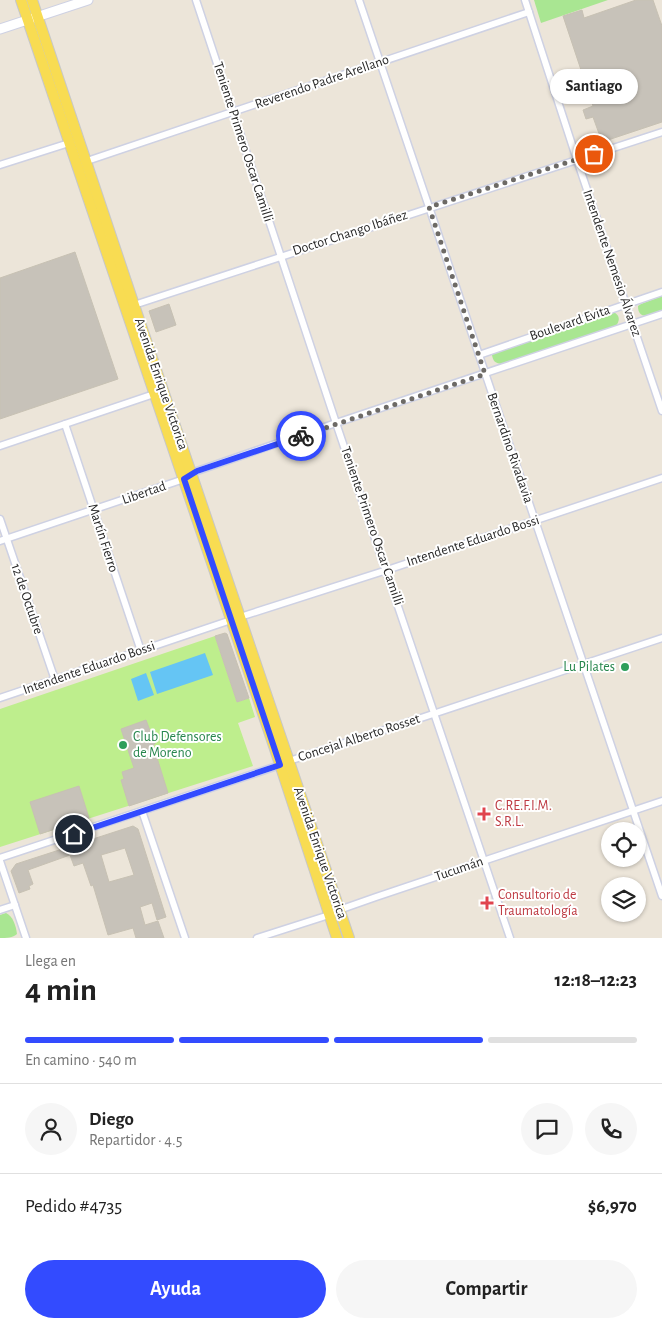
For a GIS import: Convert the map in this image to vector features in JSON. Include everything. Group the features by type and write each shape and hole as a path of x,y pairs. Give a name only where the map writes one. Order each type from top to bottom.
{"main road":[{"name":"Avenida Enrique Victorica","path":"21,0 69,143 188,477 285,763 334,912 337,938"},
{"name":"Avenida Enrique Victorica","path":"32,0 87,162 154,394 188,477"},
{"name":"Avenida Enrique Victorica","path":"334,912 349,938"}],"street":[{"path":"0,29 88,0"},
{"name":"Teniente Primero Oscar Camilli","path":"196,0 336,423 510,938"},
{"name":"Bernardino Rivadavia","path":"360,0 662,896"},
{"name":"Intendente Nemesio Álvarez","path":"525,0 662,411"},
{"name":"Reverendo Padre Arellano","path":"87,162 529,12"},
{"name":"Doctor Chango Ibáñez","path":"129,307 662,132"},
{"path":"0,165 69,143"},
{"name":"Boulevard Evita","path":"479,355 662,292"},
{"name":"Boulevard Evita","path":"485,374 662,314"},
{"name":"Libertad","path":"3,540 188,477 336,423 485,374"},
{"path":"0,446 154,394"},
{"name":"Martín Fierro","path":"65,424 141,651"},
{"name":"Intendente Eduardo Bossi","path":"0,698 662,478"},
{"name":"12 de Octubre","path":"0,519 3,540 55,680"},
{"name":"Concejal Alberto Rosset","path":"0,859 662,638"},
{"name":"Tucumán","path":"257,938 662,801"},
{"path":"142,811 185,938"},
{"path":"0,859 24,938"},
{"path":"0,910 15,905"}],"green space":[{"path":"534,0 608,0 541,23"},
{"path":"662,296 662,311 647,316 640,314 638,306"},
{"path":"614,312 619,318 616,326 501,364 493,359 492,355 494,353"},
{"name":"Club Defensores de Moreno","path":"215,636 237,702 249,698 255,717 238,723 253,766 0,847 0,709"},
{"path":"6,913 11,916 17,934 7,938 0,938 0,915"}],"water":[{"path":"205,653 213,675 157,694 150,672"},
{"path":"146,673 154,695 138,701 131,679"}],"building":[{"path":"636,0 653,0 662,26 662,122 602,142 593,117 586,119 583,110 593,106 563,16 582,10 584,18"},
{"path":"75,252 118,379 0,419 0,278"},
{"path":"169,304 176,325 156,332 149,311"},
{"path":"227,634 249,698 237,702 215,636"},
{"path":"146,720 155,744 153,745 168,793 129,806 121,780 124,779 122,772 134,768 121,729"},
{"path":"79,786 89,818 40,834 30,802"},
{"path":"133,826 138,829 166,917 157,920 152,903 140,907 145,925 158,921 164,938 136,938 133,928 108,935 93,885 91,886 83,863 74,866 70,855 28,870 33,884 29,886 30,889 19,893 11,871 16,864","holes":["125,848 134,875 109,882 101,855"]}],"way so far":[{"path":"301,436 485,374 429,207 594,154"}],"place":[{"name":"Santiago","path":"594,154"},
{"name":"Lu Pilates","path":"625,667"},
{"name":"Club Defensores de Moreno","path":"123,745"},
{"name":"C.RE.F.I.M. S.R.L.","path":"484,814"},
{"name":"Consultorio de Traumatología","path":"487,903"}],"route":[{"path":"74,834 280,765 184,479 197,471 301,436"}]}
